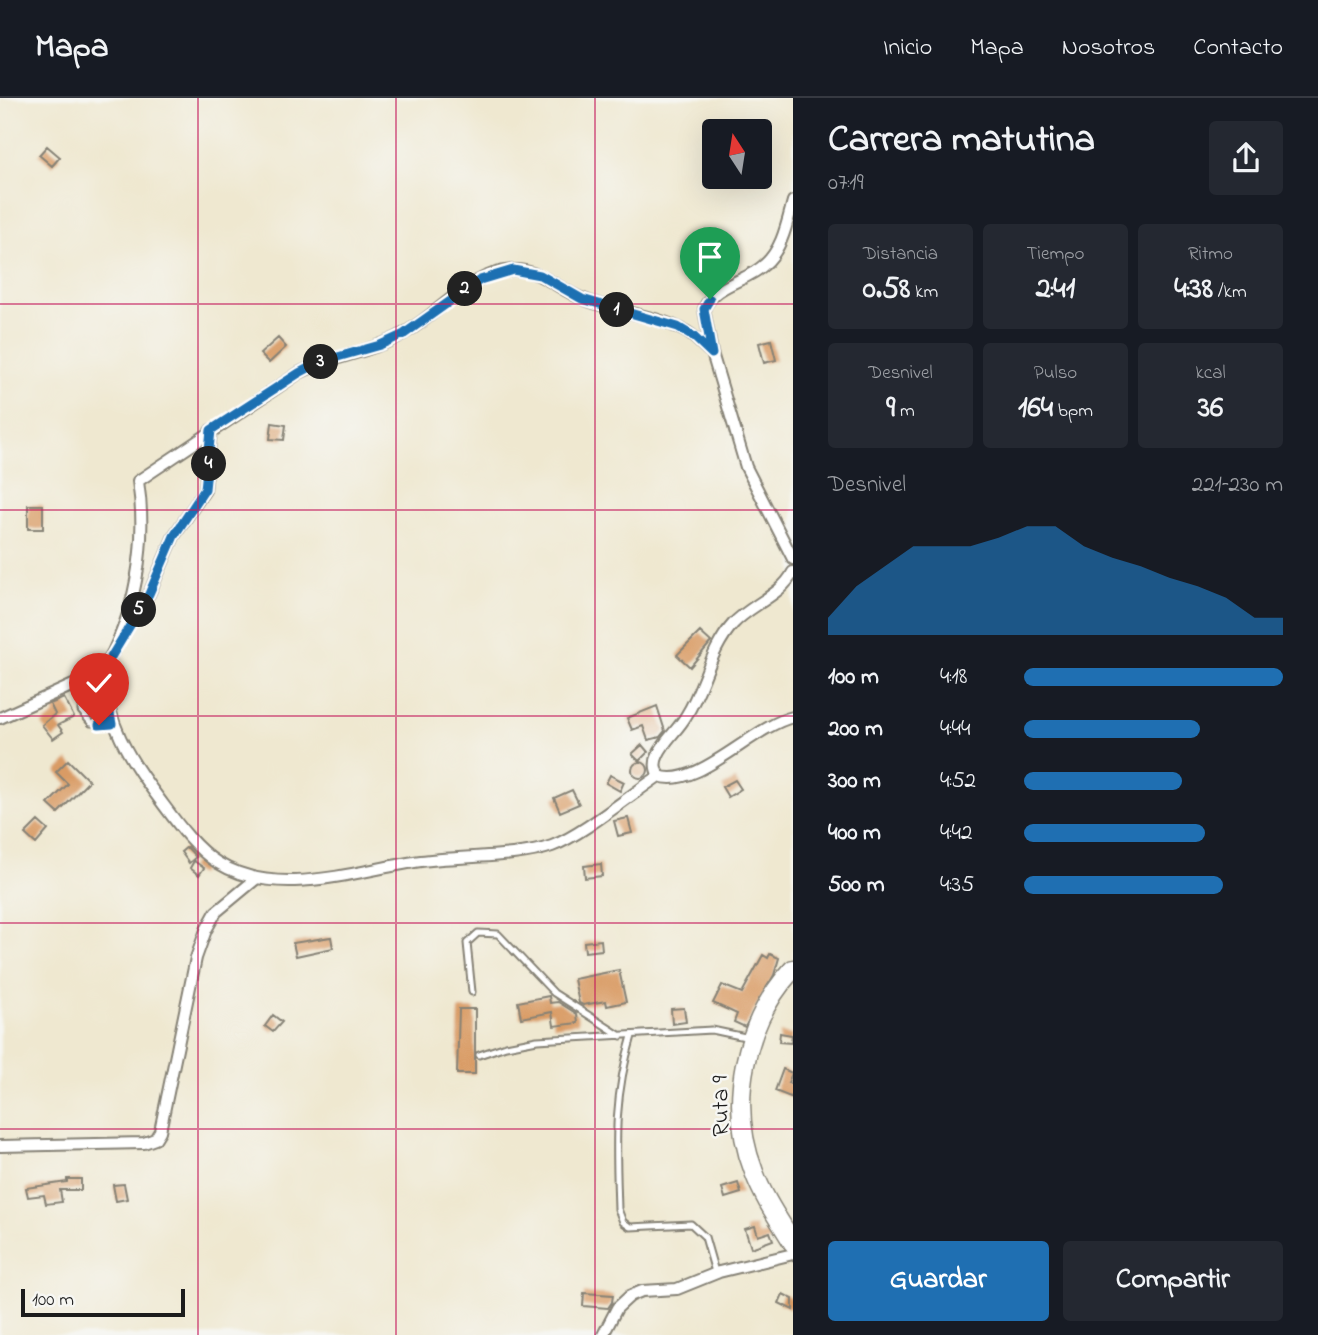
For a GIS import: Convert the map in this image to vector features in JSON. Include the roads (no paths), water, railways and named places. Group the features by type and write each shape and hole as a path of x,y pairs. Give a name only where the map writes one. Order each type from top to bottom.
{"main road":[{"name":"Ruta 9","path":"793,970 777,987 750,1038 743,1073 742,1116 753,1171 793,1244"}],"street":[{"path":"793,201 776,252 764,267 715,293 704,309 712,354 746,467 793,559"},
{"path":"712,354 693,336 678,327 582,299 540,275 513,270 480,280 404,334 380,345 320,362 299,373 138,481 142,513 141,547 135,581 119,640 103,678 112,724 147,782 203,851 240,874 257,878 321,879 419,861 542,849 567,839 659,776 676,779 692,774 769,726 793,717"},
{"path":"119,640 149,594 174,536 205,489 211,430"},
{"path":"659,776 655,762 658,753 687,715 719,643 745,612 788,582 793,572"},
{"path":"0,718 103,678"},
{"path":"0,1146 144,1143 155,1139 160,1130 172,1080 196,958 206,930 216,912 257,878"},
{"path":"603,1335 617,1308 630,1296 677,1289 793,1244"}],"lane":[{"path":"103,678 82,697 80,711 91,723 112,724"},
{"path":"472,992 467,943 478,933 498,934 554,993 621,1036"},
{"path":"479,1055 520,1042 712,1030 750,1038"},
{"path":"632,1035 622,1069 615,1120 618,1209 623,1222 630,1227 691,1224 705,1237 715,1273"}]}
